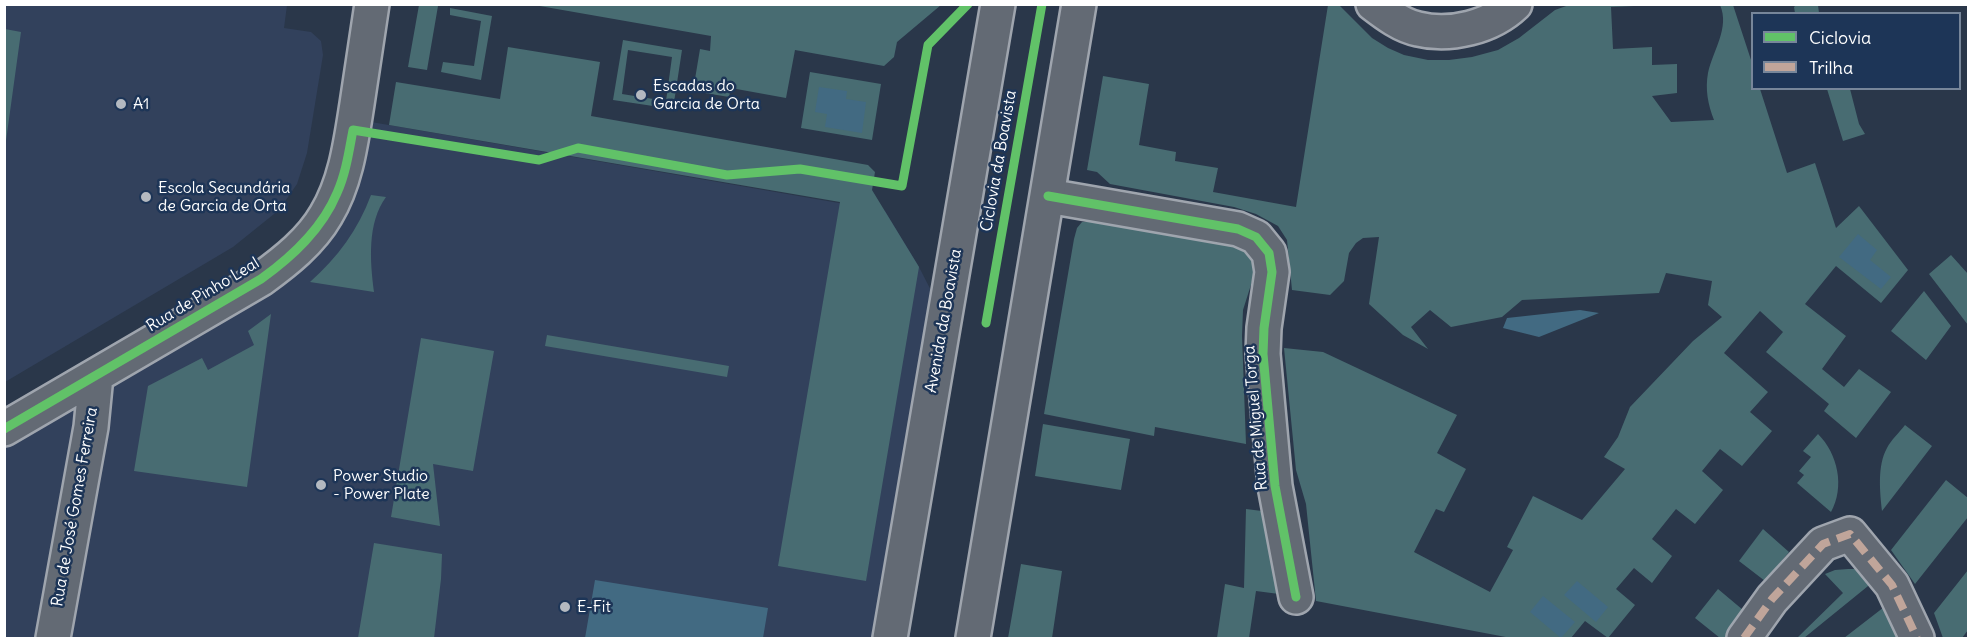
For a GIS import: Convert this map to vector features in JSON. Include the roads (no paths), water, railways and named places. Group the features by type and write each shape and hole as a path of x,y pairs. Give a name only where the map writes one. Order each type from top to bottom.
{"street":[{"name":"Rua de Pinho Leal","path":"4,429 261,279 287,261 326,216 338,192 346,166 372,4"},
{"name":"Avenida da Boavista","path":"890,639 998,4"},
{"path":"973,639 1079,4"},
{"path":"1373,4 1391,18 1416,29 1440,32 1468,28 1492,21 1515,4"},
{"name":"Rua de Miguel Torga","path":"1048,196 1238,229 1256,237 1269,253 1272,272 1264,328 1263,354 1275,486 1296,597"},
{"name":"Rua de José Gomes Ferreira","path":"53,639 90,427 96,376"},
{"path":"1744,639 1772,599 1823,544 1850,534 1892,585 1917,639"}],"place":[{"name":"Escadas do Garcia de Orta","path":"641,95"},
{"name":"A1","path":"121,104"},
{"name":"Escola Secundária de Garcia de Orta","path":"146,197"},
{"name":"Power Studio - Power Plate","path":"321,485"},
{"name":"E-Fit","path":"565,607"}]}
